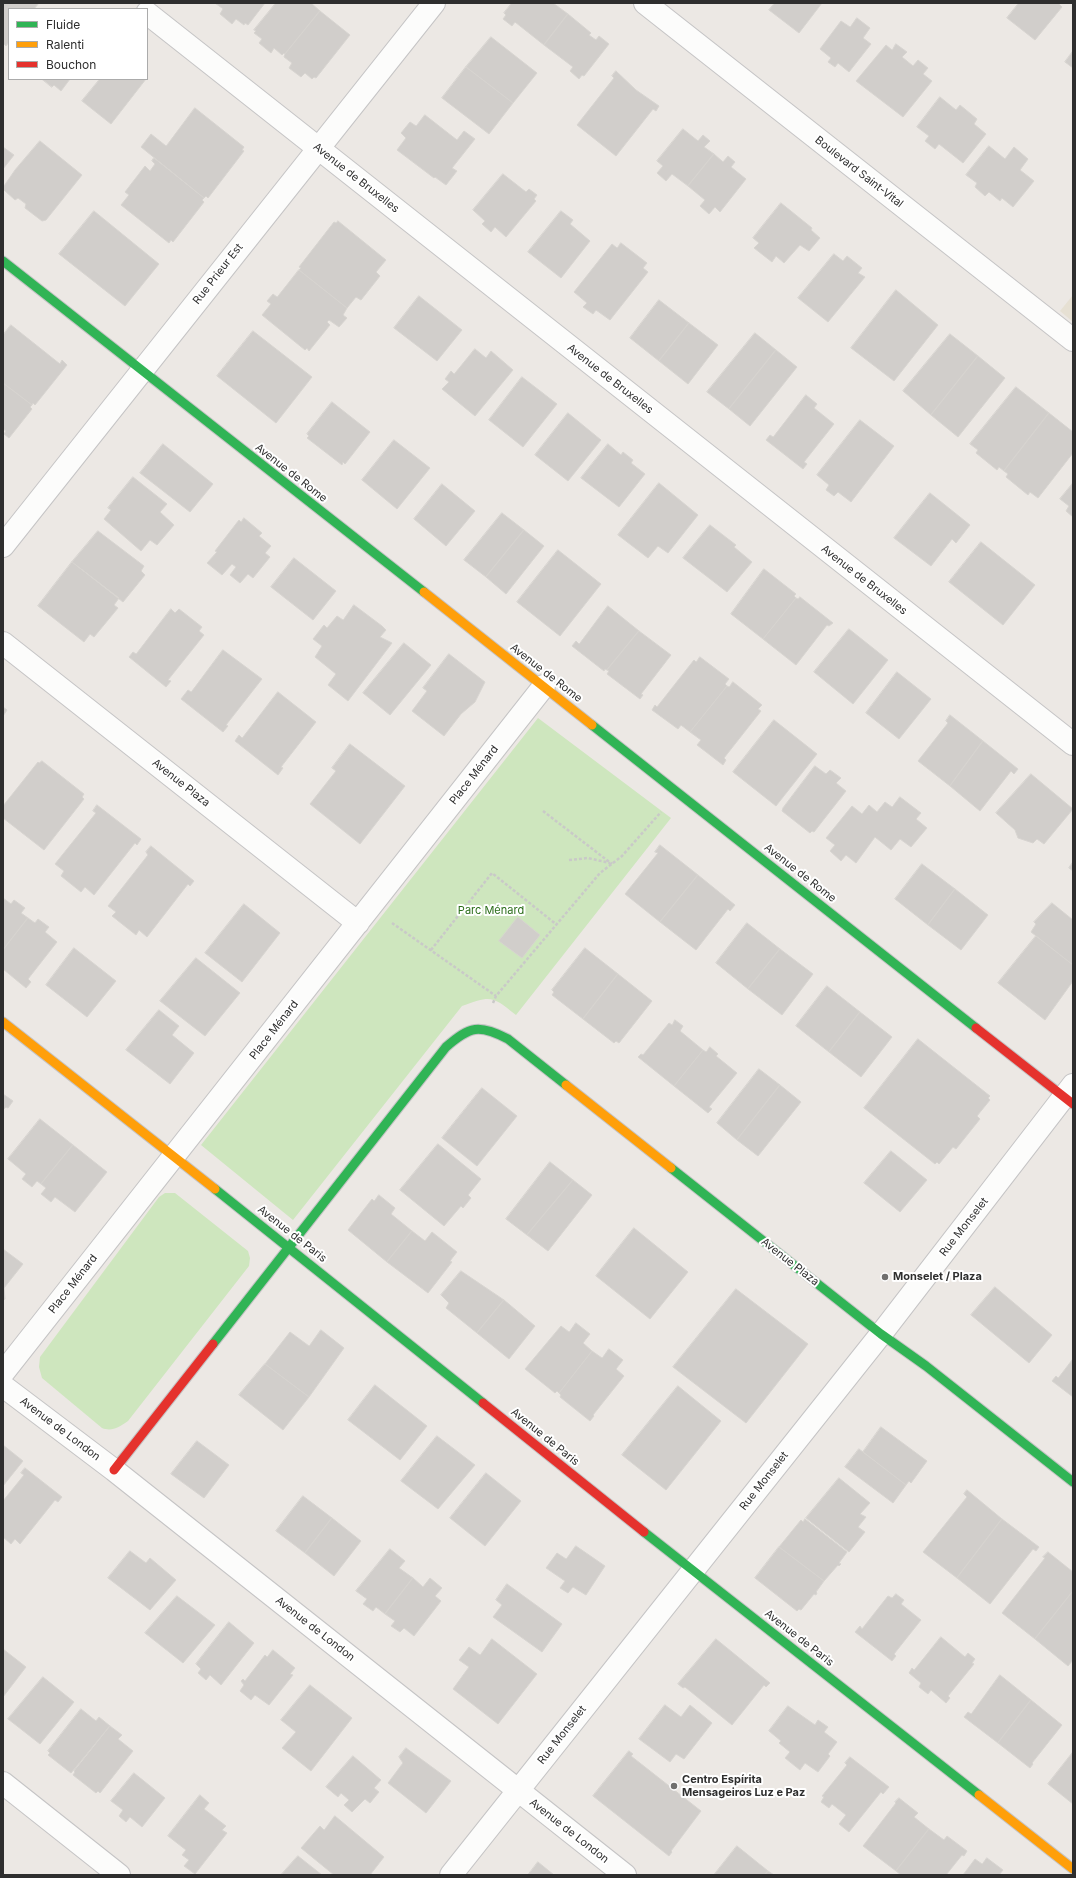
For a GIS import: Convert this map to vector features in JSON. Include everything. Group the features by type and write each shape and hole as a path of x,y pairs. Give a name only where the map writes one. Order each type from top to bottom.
{"street":[{"name":"Rue Prieur Est","path":"3,546 434,3"},
{"name":"Boulevard Saint-Vital","path":"645,3 1073,340"},
{"name":"Avenue de Bruxelles","path":"148,14 1073,744"},
{"name":"Avenue de Rome","path":"3,262 678,792 1070,1095"},
{"name":"Avenue Plaza","path":"3,643 364,916"},
{"name":"Place Ménard","path":"3,1373 544,686"},
{"name":"Avenue de Paris","path":"3,1022 1073,1870"},
{"name":"Avenue Plaza","path":"479,1027 492,1030 508,1039 881,1334 926,1366 1073,1482"},
{"path":"114,1470 290,1248 446,1047 462,1032 479,1027"},
{"name":"Rue Monselet","path":"451,1875 1070,1095"},
{"name":"Avenue de London","path":"3,1386 114,1470 625,1875"},
{"path":"3,1783 119,1875"}],"path":[{"path":"479,1027 496,996 600,873 622,856 678,792"},
{"path":"543,811 612,864"},
{"path":"569,860 588,858 612,864"},
{"path":"431,950 492,873 557,925"},
{"path":"364,916 431,950 496,996"}],"shaded area":[{"path":"1073,295 1073,322 1060,311"}],"green space":[{"name":"Parc Ménard","path":"538,718 671,818 516,1015 502,1004 491,999 480,1000 462,1006 293,1220 201,1145"},
{"path":"165,1193 175,1193 248,1251 250,1258 249,1266 128,1421 115,1428 102,1428 42,1378 39,1367 40,1357 159,1197"}],"building":[{"path":"3,3 39,3 35,8 8,8 8,43 6,46 3,43"},
{"path":"215,3 265,3 248,25 245,23 244,25 236,19 232,24 220,14 223,9"},
{"path":"276,3 311,3 320,11 285,54 284,53 282,55 274,48 271,53 259,43 262,39 254,33 256,31 254,30"},
{"path":"512,3 553,3 568,14 544,45 515,22 512,26 503,19 506,15 504,13"},
{"path":"775,3 822,3 799,33 769,10"},
{"path":"1019,3 1058,3 1062,7 1035,40 1007,18"},
{"path":"320,11 350,35 316,78 314,77 312,79 305,73 301,77 289,68 292,63 284,57"},
{"path":"568,14 591,33 589,35 596,40 599,36 609,44 584,76 582,75 579,79 570,71 573,67 544,45"},
{"path":"857,18 870,28 863,38 871,44 849,72 838,63 835,67 828,62 831,58 820,49 841,21 850,27"},
{"path":"491,37 537,73 513,103 466,67"},
{"path":"896,44 907,52 902,57 913,66 918,60 928,68 923,74 932,81 903,117 856,81 886,45 892,50"},
{"path":"1073,51 1073,68 1065,62"},
{"path":"466,67 513,103 489,134 442,98"},
{"path":"616,71 636,90 659,106 656,111 653,109 616,156 577,125 614,78 612,76"},
{"path":"43,80 69,80 61,91 54,85 52,87"},
{"path":"99,80 145,80 111,124 82,101"},
{"path":"940,97 956,110 960,105 977,119 974,124 986,134 963,163 939,144 935,149 925,141 929,136 917,127"},
{"path":"195,108 244,147 242,150 244,151 208,198 206,196 204,198 141,147 151,134 166,146"},
{"path":"425,115 457,140 464,131 475,139 452,168 457,171 446,185 435,177 434,178 397,150 406,138 401,133 410,122 416,126"},
{"path":"683,129 698,141 703,135 710,141 704,147 714,154 688,186 672,174 666,181 657,173 663,166 657,161"},
{"path":"40,141 82,175 46,220 42,221 25,208 26,204 18,198 15,200 4,190 4,186 15,170"},
{"path":"989,146 1005,159 1014,147 1028,159 1020,170 1034,181 1013,207 1002,198 1000,201 989,192 985,196 975,187 977,183 966,175"},
{"path":"3,147 14,155 3,169"},
{"path":"714,154 723,162 728,156 735,162 731,167 746,179 720,212 715,207 709,214 700,206 705,200 688,186"},
{"path":"154,158 204,198 202,200 204,202 173,242 171,240 169,243 121,205 129,195 125,192 145,166 150,171 155,164 152,161"},
{"path":"503,174 526,192 529,189 537,195 534,199 536,201 506,237 495,227 491,232 482,224 485,221 473,210"},
{"path":"781,203 812,228 811,230 820,238 809,251 800,245 784,263 776,256 772,262 754,248 759,243 753,238"},
{"path":"94,211 159,264 125,306 59,254"},
{"path":"561,211 573,220 570,224 590,241 561,278 528,252"},
{"path":"338,221 386,260 376,272 380,276 361,300 356,297 347,308 299,270 301,268 299,267 334,222 336,223"},
{"path":"621,243 647,263 643,268 648,272 610,320 596,310 593,314 583,307 587,303 574,292 612,244 617,248"},
{"path":"834,254 843,261 847,256 862,268 858,273 865,277 828,322 798,298"},
{"path":"299,270 347,308 343,315 347,318 339,327 329,320 327,322 330,325 309,351 307,348 305,350 262,315 271,304 267,301 273,294 277,297"},
{"path":"896,290 938,325 894,381 851,348"},
{"path":"419,296 462,330 437,361 394,328"},
{"path":"659,300 689,323 659,361 630,338"},
{"path":"689,323 718,345 688,384 659,361"},
{"path":"11,325 60,364 62,360 67,365 35,405 33,403 32,405 3,383 3,335"},
{"path":"253,331 312,377 276,423 217,376"},
{"path":"755,333 776,350 729,409 707,392"},
{"path":"950,334 978,356 931,415 903,391"},
{"path":"475,349 486,358 491,351 513,370 475,416 442,389 449,382 445,379 451,371 454,374"},
{"path":"776,350 797,367 750,426 729,409"},
{"path":"978,356 1005,378 958,437 931,415"},
{"path":"522,377 557,404 523,447 489,420"},
{"path":"3,383 32,405 30,407 32,409 9,438 4,434 6,431 3,429"},
{"path":"1016,387 1049,413 1004,471 999,467 997,470 976,453 978,450 970,444"},
{"path":"806,395 817,404 814,408 834,424 804,462 807,464 803,469 766,440 770,435 773,437"},
{"path":"332,402 370,432 345,464 343,462 342,465 307,438 309,436 307,434"},
{"path":"568,413 601,440 568,481 535,455"},
{"path":"1049,413 1073,432 1073,453 1038,498 1030,492 1028,495 1006,477 1008,474 1004,471"},
{"path":"860,420 894,446 851,502 838,492 834,496 826,490 829,485 817,475"},
{"path":"394,440 430,468 397,509 362,480"},
{"path":"163,444 213,484 190,512 140,473"},
{"path":"608,444 621,455 623,452 633,460 631,463 645,474 619,507 581,478"},
{"path":"133,477 167,504 160,512 174,525 157,545 150,540 141,551 104,519 111,510 108,508"},
{"path":"659,483 698,515 668,553 658,546 648,558 618,535"},
{"path":"1073,483 1073,517 1066,511 1069,506 1060,499"},
{"path":"442,484 475,511 446,546 414,519"},
{"path":"930,493 970,525 956,543 952,539 931,566 894,538"},
{"path":"502,513 524,530 486,577 464,560"},
{"path":"244,518 262,533 259,536 271,546 265,553 270,557 253,578 248,574 240,583 230,575 236,567 232,564 222,575 207,563 217,552 215,551 239,520 241,522"},
{"path":"710,525 736,545 734,547 752,562 727,592 683,558"},
{"path":"524,530 544,546 506,594 486,577"},
{"path":"98,531 144,566 141,571 145,575 123,602 72,562"},
{"path":"981,542 1035,585 1003,625 949,582"},
{"path":"558,550 601,584 560,636 517,602"},
{"path":"294,558 336,591 313,620 271,587"},
{"path":"72,562 119,598 114,605 118,608 94,637 90,634 84,642 38,606"},
{"path":"764,569 796,594 794,596 796,598 763,639 731,614"},
{"path":"800,597 833,623 829,626 827,625 796,665 763,639 796,598 798,599"},
{"path":"354,605 386,630 380,637 392,643 348,701 328,685 336,674 315,657 322,646 313,639 324,625 327,628 337,616 343,620"},
{"path":"608,606 639,631 607,670 605,669 604,671 572,646 576,641 579,644"},
{"path":"171,609 175,613 179,609 202,627 199,631 204,635 168,680 171,681 166,687 129,657 133,652 136,654"},
{"path":"849,629 888,660 853,704 814,672"},
{"path":"639,631 671,655 641,694 643,695 640,699 607,674 609,671 607,670"},
{"path":"404,643 431,665 390,715 363,693"},
{"path":"223,650 262,679 226,725 228,726 223,732 181,699 188,690 191,692"},
{"path":"449,654 485,682 475,702 461,714 444,736 412,711 427,691 423,688"},
{"path":"700,657 729,679 725,684 727,686 690,732 681,725 678,729 652,710 655,705 657,707 694,660 696,662"},
{"path":"897,672 931,699 899,739 866,713"},
{"path":"733,682 762,705 758,709 761,711 724,758 726,760 723,765 697,745 701,740 690,732 727,686 729,687"},
{"path":"278,692 316,722 281,767 283,768 278,775 235,741 239,735 242,738"},
{"path":"3,707 7,710 3,716"},
{"path":"950,715 983,741 950,786 918,761 948,723 946,721"},
{"path":"774,720 817,754 776,806 733,772"},
{"path":"983,741 1018,769 1014,774 1011,771 980,811 950,786"},
{"path":"350,744 405,786 360,844 310,804 336,771 332,768"},
{"path":"42,761 84,794 82,797 84,799 44,850 3,818 3,806 38,762 39,763"},
{"path":"815,766 826,774 830,770 841,778 836,783 846,791 814,832 812,831 810,833 782,811"},
{"path":"1031,774 1073,809 1044,844 1037,839 1033,843 1018,838 1015,830 996,813"},
{"path":"900,797 921,813 916,819 927,828 911,847 900,839 891,850 875,837 856,863 846,855 841,861 830,851 835,845 826,838 852,806 862,814 869,805 877,812 885,802 892,807"},
{"path":"97,805 141,839 137,845 135,843 94,895 85,887 81,892 61,876 64,871 55,864 96,813 93,811"},
{"path":"660,845 698,875 660,922 625,894 658,853 655,852"},
{"path":"151,846 194,881 190,886 188,884 147,937 139,930 136,935 112,916 116,912 108,906 148,855 146,852"},
{"path":"1073,862 1073,871 1069,868"},
{"path":"922,864 955,889 928,925 895,899"},
{"path":"698,875 735,905 730,911 728,909 696,950 660,922"},
{"path":"955,889 988,915 961,950 928,925"},
{"path":"3,898 11,904 14,900 25,908 21,913 28,918 3,950"},
{"path":"1052,903 1073,920 1073,965 1031,932 1036,924 1034,922"},
{"path":"244,904 280,933 242,982 205,953"},
{"path":"518,917 540,935 522,958 499,941"},
{"path":"28,918 35,923 38,919 49,927 45,932 57,942 28,979 31,982 26,988 3,969 3,950"},
{"path":"747,923 780,949 748,989 716,963"},
{"path":"1036,936 1073,965 1073,981 1045,1020 998,983"},
{"path":"74,948 116,981 87,1017 46,985"},
{"path":"585,948 618,974 583,1019 552,995 554,992 552,990"},
{"path":"780,949 813,974 782,1015 748,989"},
{"path":"196,958 240,993 205,1036 160,1001"},
{"path":"618,974 652,1001 619,1043 616,1041 614,1043 583,1019"},
{"path":"827,986 860,1012 829,1052 796,1026"},
{"path":"159,1010 179,1026 172,1035 194,1053 170,1084 126,1050"},
{"path":"860,1012 892,1037 861,1077 829,1052"},
{"path":"675,1020 683,1026 680,1031 703,1050 674,1086 638,1057 641,1054 643,1055 669,1023 672,1025"},
{"path":"918,1039 990,1096 988,1098 990,1100 977,1116 980,1119 956,1149 953,1147 939,1164 937,1162 935,1164 864,1108"},
{"path":"710,1047 718,1054 716,1056 737,1073 709,1107 712,1109 708,1113 674,1086 703,1050 706,1052"},
{"path":"759,1069 780,1085 737,1140 717,1123"},
{"path":"780,1085 801,1102 758,1156 737,1140"},
{"path":"482,1088 517,1116 477,1166 442,1138"},
{"path":"3,1094 13,1101 8,1108 6,1107 3,1110"},
{"path":"40,1119 73,1145 41,1184 37,1181 32,1187 22,1179 26,1174 8,1159"},
{"path":"438,1144 481,1179 468,1195 471,1198 463,1208 461,1206 444,1226 400,1190"},
{"path":"73,1145 107,1172 75,1212 55,1197 51,1202 41,1194 46,1188 41,1184"},
{"path":"891,1151 927,1180 900,1212 864,1183"},
{"path":"550,1162 573,1180 527,1235 506,1219"},
{"path":"573,1180 592,1195 548,1251 527,1235"},
{"path":"379,1195 395,1208 391,1214 412,1231 387,1262 348,1230 372,1199 374,1201"},
{"path":"634,1228 688,1272 650,1319 596,1276"},
{"path":"412,1231 425,1241 432,1232 457,1252 450,1261 452,1262 428,1293 387,1262"},
{"path":"3,1249 23,1264 4,1288 5,1299 3,1301"},
{"path":"461,1271 504,1300 477,1333 446,1308 449,1303 441,1295"},
{"path":"995,1287 1052,1335 1029,1363 971,1315"},
{"path":"736,1289 808,1344 746,1423 673,1367"},
{"path":"504,1300 535,1326 509,1359 477,1333"},
{"path":"576,1323 590,1334 583,1343 592,1351 559,1393 557,1391 555,1393 525,1369 561,1326 569,1332"},
{"path":"321,1330 344,1348 309,1397 265,1364 290,1332 309,1346"},
{"path":"609,1349 623,1360 616,1369 624,1376 593,1415 594,1416 590,1421 560,1397 561,1395 559,1393 592,1351 602,1358"},
{"path":"1073,1359 1073,1397 1052,1381 1056,1376 1058,1378"},
{"path":"265,1364 309,1397 283,1430 239,1395"},
{"path":"375,1385 427,1426 400,1460 348,1420"},
{"path":"678,1386 721,1421 666,1490 622,1455"},
{"path":"881,1427 927,1461 911,1483 909,1481 906,1485 863,1452"},
{"path":"437,1436 475,1465 438,1509 401,1481"},
{"path":"197,1441 229,1465 204,1498 171,1474"},
{"path":"3,1445 23,1461 3,1486"},
{"path":"859,1449 906,1485 893,1503 845,1467"},
{"path":"25,1468 62,1497 58,1502 55,1500 20,1544 15,1539 11,1544 3,1537 3,1501 24,1475 21,1473"},
{"path":"486,1473 521,1501 485,1546 450,1518"},
{"path":"839,1478 870,1503 860,1514 866,1517 858,1527 865,1532 849,1552 806,1518"},
{"path":"967,1490 1002,1519 957,1578 923,1552 967,1497 964,1494"},
{"path":"303,1496 332,1518 305,1553 276,1531"},
{"path":"332,1518 361,1541 334,1576 305,1553"},
{"path":"805,1519 847,1552 839,1563 841,1564 839,1566 838,1565 824,1581 779,1547 801,1520 803,1522"},
{"path":"1002,1519 1039,1547 1036,1551 1033,1549 990,1604 957,1578"},
{"path":"576,1546 605,1566 586,1595 573,1587 568,1593 560,1588 565,1581 546,1568 557,1553 566,1559"},
{"path":"779,1547 824,1581 816,1592 816,1595 814,1594 801,1610 799,1609 797,1611 755,1578"},
{"path":"390,1549 405,1561 399,1568 413,1578 385,1614 376,1607 373,1611 363,1604 367,1599 356,1591"},
{"path":"130,1551 146,1563 150,1558 176,1580 150,1610 108,1578"},
{"path":"1048,1552 1073,1572 1073,1591 1035,1639 1002,1613 1045,1558 1043,1557"},
{"path":"413,1578 423,1587 430,1578 442,1588 435,1596 441,1601 414,1636 404,1628 400,1632 391,1626 395,1621 385,1614"},
{"path":"507,1584 562,1624 542,1652 493,1617 502,1605 496,1600"},
{"path":"1073,1591 1073,1660 1068,1666 1035,1639"},
{"path":"896,1594 904,1600 901,1604 921,1620 894,1654 896,1656 892,1661 855,1632 860,1626 862,1629 888,1596 892,1598"},
{"path":"177,1596 215,1625 183,1663 145,1633"},
{"path":"229,1622 254,1643 221,1685 210,1675 206,1680 198,1673 201,1669 196,1664"},
{"path":"941,1637 965,1657 968,1653 975,1659 972,1663 974,1664 948,1696 950,1698 946,1703 931,1690 928,1694 919,1687 921,1683 909,1673 912,1668 914,1670"},
{"path":"492,1639 537,1674 498,1724 453,1689 469,1667 459,1660 469,1647 480,1655"},
{"path":"716,1639 770,1683 766,1687 764,1685 732,1725 685,1687 683,1688 678,1684"},
{"path":"3,1649 26,1667 3,1697"},
{"path":"273,1650 295,1668 290,1674 293,1675 269,1705 255,1695 251,1700 240,1691 244,1685 241,1681 243,1679 245,1681 265,1655 267,1657"},
{"path":"1000,1675 1031,1700 998,1743 964,1717 968,1712 971,1714"},
{"path":"43,1677 74,1702 40,1744 8,1719"},
{"path":"310,1685 352,1718 311,1771 282,1748 296,1732 281,1720"},
{"path":"1031,1700 1062,1725 1032,1763 1033,1764 1030,1768 998,1743"},
{"path":"665,1705 681,1717 690,1705 712,1723 684,1759 676,1754 670,1762 639,1739"},
{"path":"788,1706 815,1725 818,1720 828,1727 824,1732 837,1742 828,1754 830,1756 818,1772 805,1763 800,1770 785,1758 790,1752 779,1743 781,1741 769,1731"},
{"path":"81,1709 96,1721 99,1717 110,1726 71,1773 48,1755 50,1753 48,1751"},
{"path":"110,1726 122,1735 118,1739 133,1751 100,1793 98,1791 96,1793 73,1775 75,1772 74,1771"},
{"path":"406,1748 451,1781 426,1813 388,1783 403,1763 399,1757"},
{"path":"629,1751 633,1754 631,1756 701,1811 671,1851 672,1852 669,1856 593,1796"},
{"path":"1073,1752 1073,1804 1048,1784"},
{"path":"353,1756 381,1780 374,1788 379,1792 370,1803 365,1799 352,1812 344,1805 349,1800 341,1793 338,1797 326,1787"},
{"path":"850,1757 889,1787 883,1794 881,1792 849,1832 839,1824 846,1815 832,1804 829,1808 821,1802 824,1797 822,1796 847,1765 845,1763"},
{"path":"134,1773 165,1798 142,1827 130,1817 126,1822 119,1816 123,1810 111,1801"},
{"path":"200,1795 209,1803 204,1809 226,1826 222,1830 227,1833 195,1874 184,1866 189,1860 182,1855 186,1850 168,1836"},
{"path":"899,1798 918,1813 914,1817 929,1829 896,1871 863,1846"},
{"path":"335,1816 384,1857 370,1875 334,1875 301,1848 320,1826 324,1830"},
{"path":"929,1829 944,1840 947,1836 967,1851 964,1856 962,1855 946,1875 901,1875 896,1871"},
{"path":"737,1846 768,1871 765,1875 714,1875"},
{"path":"298,1856 322,1875 281,1875"},
{"path":"987,1858 1003,1870 999,1875 963,1875 975,1859 982,1864"},
{"path":"538,1862 554,1875 528,1875"},
{"path":"768,1871 774,1875 765,1875"}],"traffic: fast":[{"path":"3,261 424,592"},
{"path":"592,725 976,1028"},
{"path":"213,1344 446,1047 454,1040 469,1031 482,1029 498,1034 508,1039 566,1085"},
{"path":"671,1168 881,1334 926,1366 1073,1482"},
{"path":"215,1189 483,1403"},
{"path":"644,1532 979,1795"}],"traffic: slow":[{"path":"424,592 592,725"},
{"path":"3,1022 215,1189"},
{"path":"566,1085 671,1168"},
{"path":"979,1795 1073,1869"}],"traffic: jam":[{"path":"976,1028 1073,1104"},
{"path":"114,1470 213,1344"},
{"path":"483,1403 644,1532"}],"place":[{"name":"Monselet / Plaza","path":"885,1277"},
{"name":"Centro Espírita Mensageiros Luz e Paz","path":"674,1786"}]}
